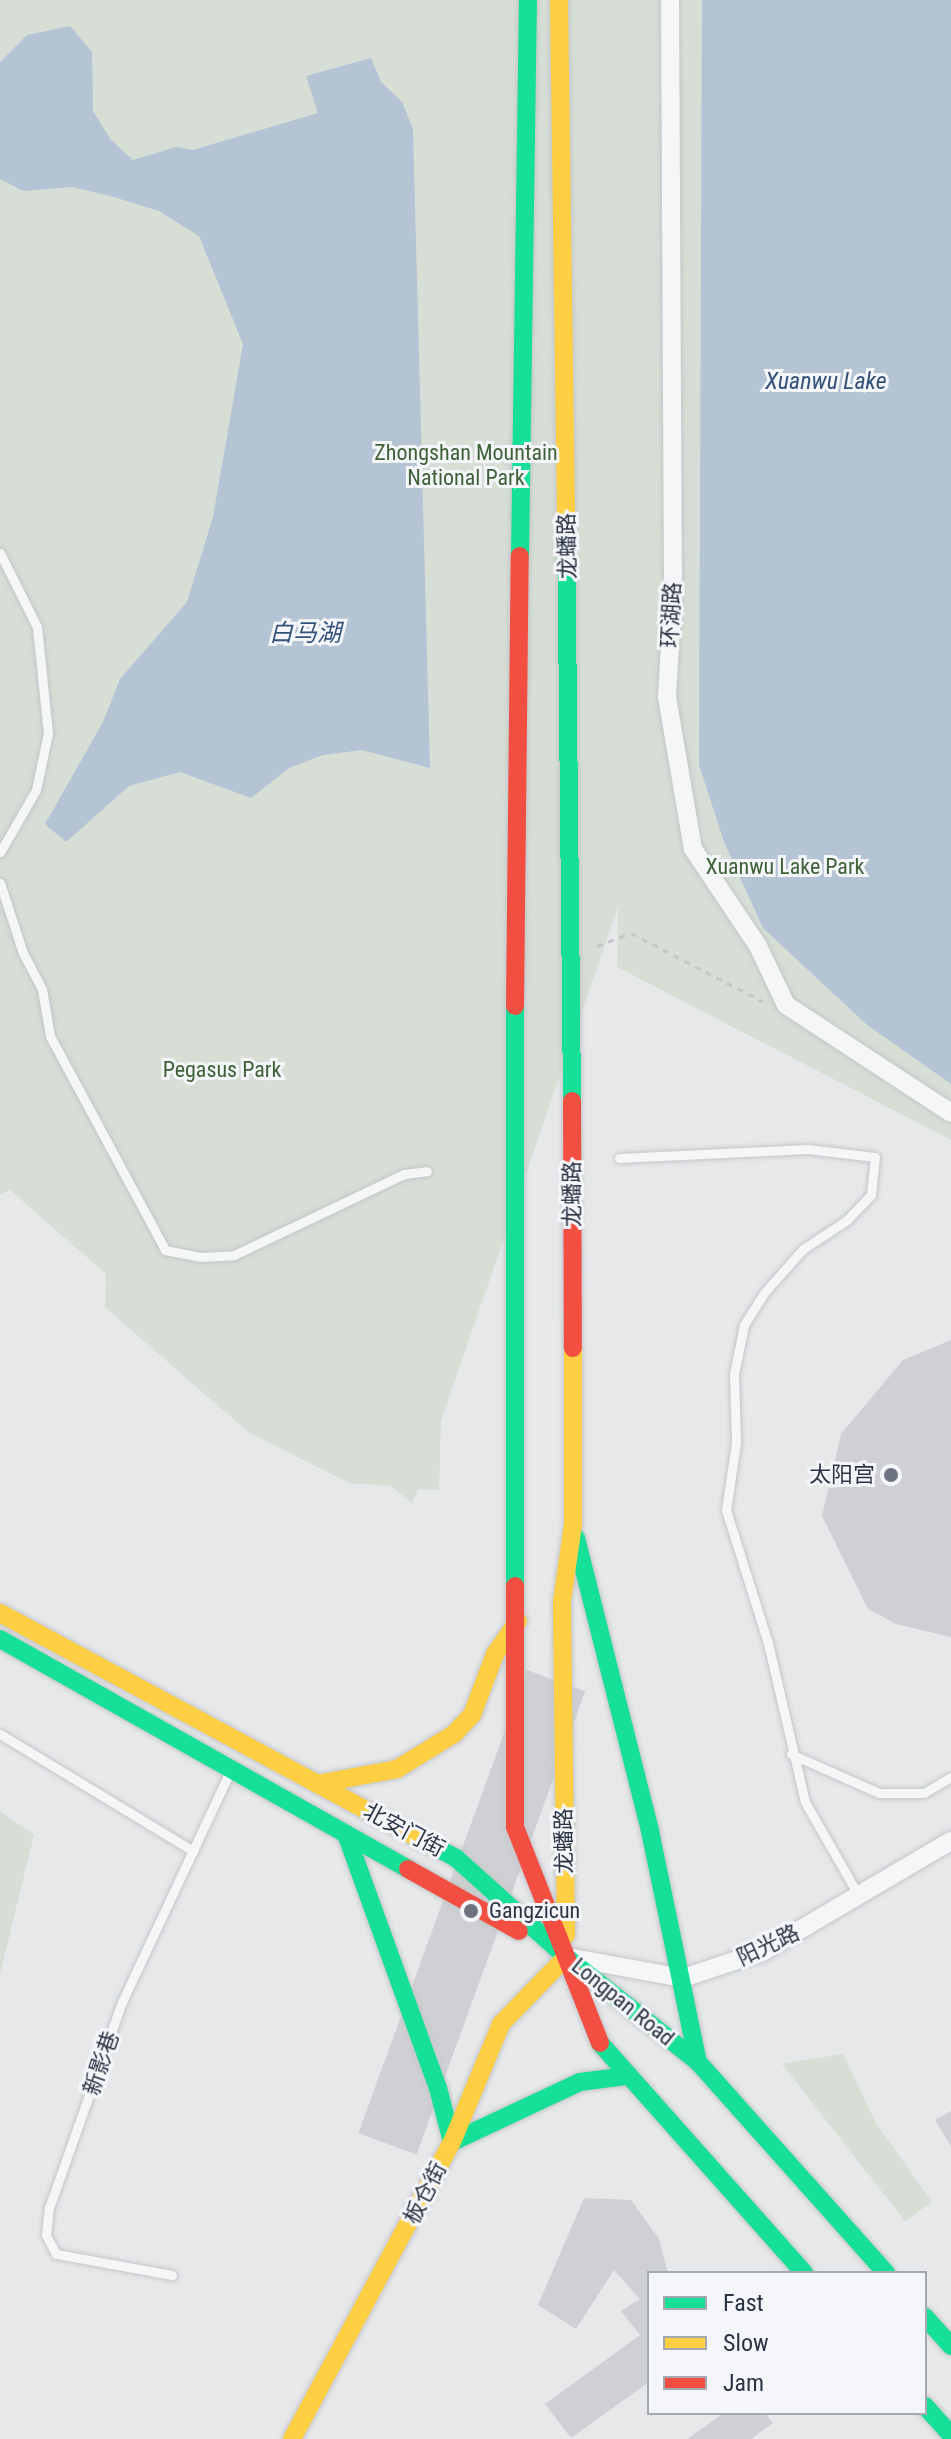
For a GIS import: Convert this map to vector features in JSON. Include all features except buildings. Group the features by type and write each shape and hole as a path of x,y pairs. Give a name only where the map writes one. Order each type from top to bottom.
{"main road":[{"name":"龙蟠路","path":"528,0 515,952 518,1621 515,1827 566,1957"},
{"name":"龙蟠路","path":"559,0 571,956 573,1525 562,1601 566,1957"},
{"path":"573,1525 683,1978 698,2062"},
{"name":"北安门街","path":"0,1613 456,1858 566,1957"},
{"path":"317,1784 397,1769 429,1754 454,1734 472,1715 495,1654 518,1621"},
{"name":"北安门街","path":"0,1639 566,1957"},
{"path":"346,1834 438,2088 452,2142 580,2082 626,2076"},
{"name":"Longpan Road","path":"566,1957 698,2062 884,2271"},
{"name":"Longpan Road","path":"566,1957 603,2051 802,2271"},
{"name":"板仓街","path":"292,2439 452,2142 501,2024 566,1957"},
{"path":"927,2319 951,2346"},
{"path":"927,2408 951,2435"}],"street":[{"name":"环湖路","path":"670,0 673,593 667,697 693,849 758,946 786,1005"},
{"path":"786,1005 951,1113"},
{"name":"阳光路","path":"566,1957 683,1978 764,1951 860,1898 951,1841"}],"lane":[{"path":"0,553 37,627 48,733 36,790 0,852"},
{"path":"0,883 23,953 42,989 50,1036 141,1214 165,1250 201,1257 234,1255 404,1174 427,1171"},
{"path":"619,1158 808,1149 875,1157 871,1195 847,1220 803,1249 755,1306 744,1325 734,1374 736,1443 726,1510 772,1657 791,1754 820,1834 860,1898"},
{"path":"0,1734 193,1851"},
{"path":"791,1754 879,1793 924,1793 951,1777"},
{"name":"新影巷","path":"172,2275 56,2254 46,2235 49,2208 122,2002 231,1769"}],"path":[{"path":"571,956 631,933 764,1001 786,1005"}],"green space":[{"name":"Zhongshan Mountain National Park","path":"0,0 951,0 951,1140 617,967 618,907 441,1421 439,1490 418,1489 412,1503 391,1486 349,1483 248,1432 105,1307 106,1274 10,1190 0,1195"},
{"path":"0,1811 34,1835 0,1974"},
{"path":"843,2054 876,2123 932,2202 905,2221 782,2064"}],"water":[{"name":"Xuanwu Lake","path":"702,0 951,0 951,1084 866,1024 763,928 724,842 699,765"},
{"name":"白马湖","path":"70,26 92,52 93,111 111,140 133,160 176,147 193,150 318,113 306,76 371,58 381,82 402,102 413,129 430,768 362,750 323,755 289,768 251,798 180,772 129,786 66,842 45,824 103,722 120,679 187,602 213,517 243,344 199,236 159,211 114,197 73,187 23,191 0,179 0,62 27,35"}],"traffic: fast":[{"path":"520,556 528,0"},
{"path":"566,517 572,1101"},
{"path":"515,1006 515,1586"},
{"path":"576,1538 650,1831 698,2062"},
{"path":"0,1639 408,1869"},
{"path":"346,1834 438,2088 452,2142 580,2082 626,2076"},
{"path":"418,1838 456,1858 566,1957 698,2062 884,2271"},
{"path":"600,2043 802,2271"},
{"path":"927,2319 951,2346"},
{"path":"927,2408 951,2435"}],"traffic: slow":[{"path":"559,0 566,517"},
{"path":"566,1935 562,1601 573,1525 573,1348"},
{"path":"0,1613 418,1838"},
{"path":"317,1784 397,1769 454,1734 472,1715 495,1654 518,1621"},
{"path":"292,2439 452,2142 501,2024 566,1957"}],"traffic: jam":[{"path":"515,1006 520,556"},
{"path":"572,1101 573,1348"},
{"path":"515,1586 515,1827 600,2043"},
{"path":"408,1869 519,1931"}],"place":[{"name":"太阳宫","path":"891,1475"},
{"name":"Gangzicun","path":"471,1911"}],"park label":[{"name":"Xuanwu Lake Park","path":"785,867"},
{"name":"Pegasus Park","path":"222,1070"}]}
